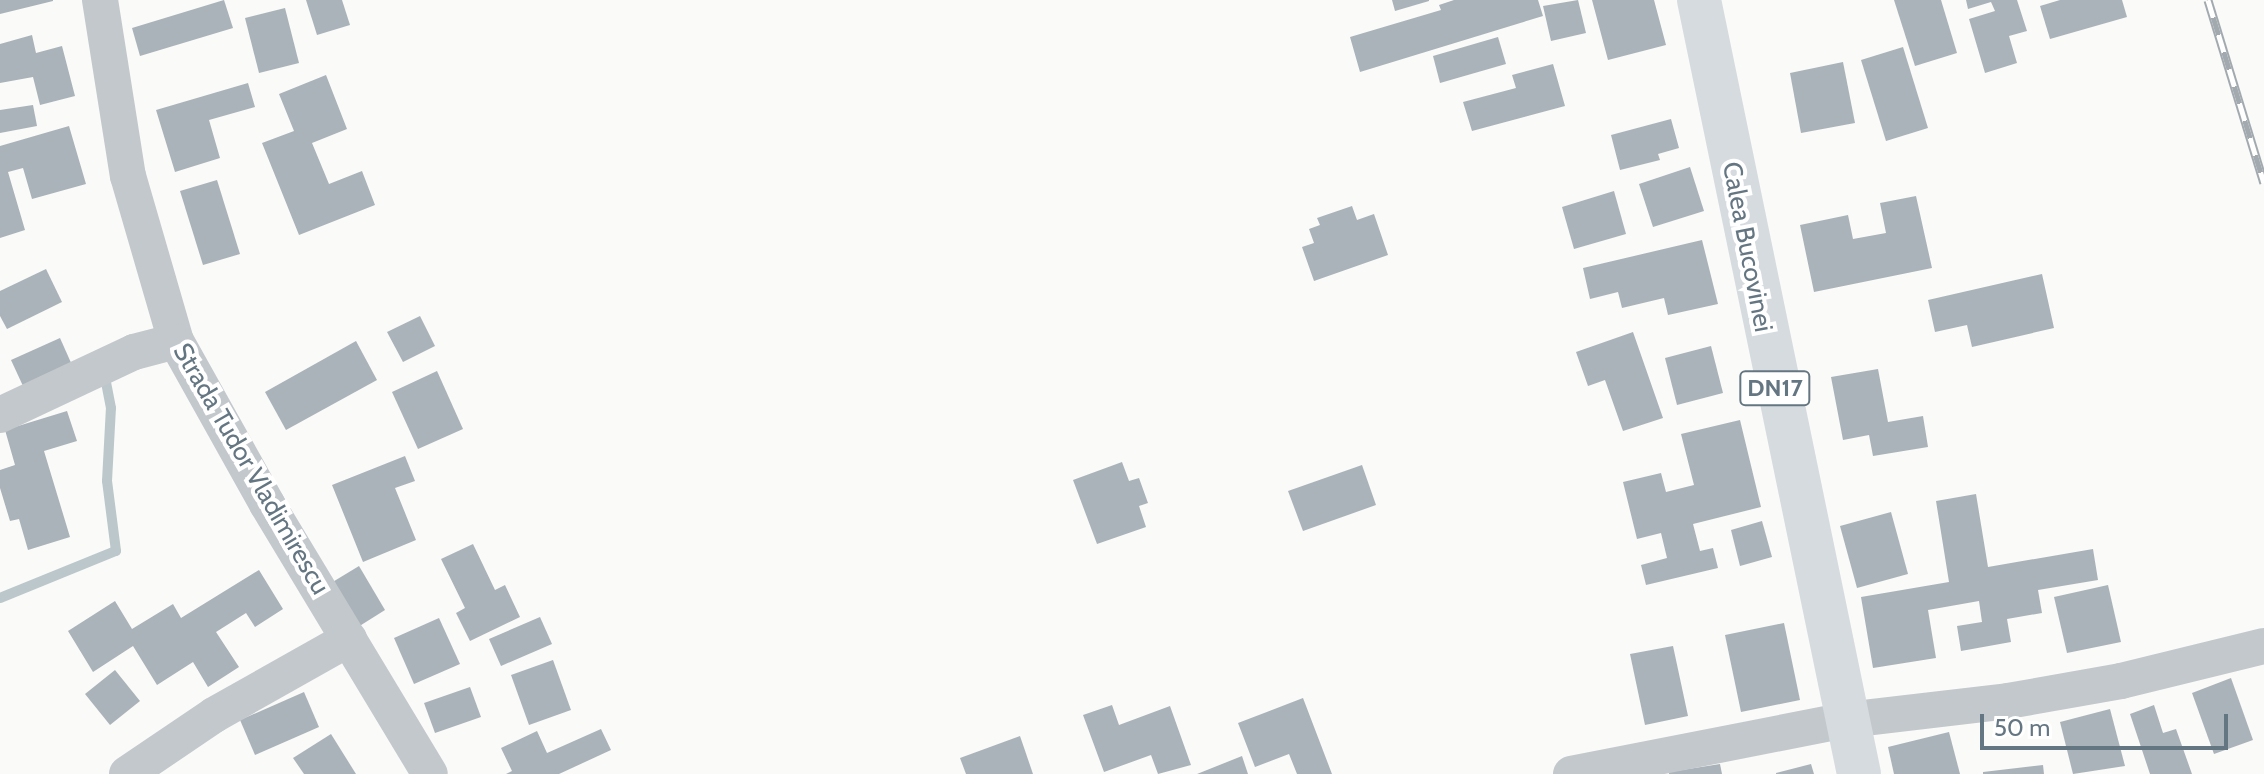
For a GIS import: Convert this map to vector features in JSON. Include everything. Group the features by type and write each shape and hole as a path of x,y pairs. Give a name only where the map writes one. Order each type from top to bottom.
{"highway":[{"name":"Calea Bucovinei","path":"1699,0 1859,774"}],"street":[{"name":"Strada Tudor Vladimirescu","path":"100,0 128,176 176,341 430,774"},
{"path":"0,415 134,352 176,341"},
{"path":"127,774 227,707 349,639"},
{"path":"1571,774 1847,720 2008,701 2121,681 2264,646"}],"building":[{"path":"0,0 53,0 53,1 0,14"},
{"path":"224,0 233,28 140,56 132,28"},
{"path":"306,0 342,0 350,25 317,35"},
{"path":"1392,0 1429,0 1429,1 1395,11"},
{"path":"1454,0 1538,0 1543,16 1360,72 1350,37 1441,10 1439,5"},
{"path":"1578,0 1586,33 1551,41 1543,6"},
{"path":"1592,0 1654,0 1666,45 1608,60"},
{"path":"1894,0 1941,0 1957,53 1915,66"},
{"path":"1966,0 2017,0 2027,31 2009,36 2017,63 1985,73 1969,19 1995,11 1991,2 1968,9"},
{"path":"2060,0 2122,0 2127,17 2050,39 2040,6"},
{"path":"285,8 299,63 259,73 245,18"},
{"path":"32,35 36,53 62,46 75,96 40,105 33,77 0,83 0,44"},
{"path":"1498,37 1506,64 1440,83 1433,56"},
{"path":"1903,47 1928,128 1886,141 1861,60"},
{"path":"1843,62 1855,123 1801,133 1790,73"},
{"path":"1553,64 1565,106 1472,131 1463,102 1516,88 1512,75"},
{"path":"326,75 347,129 312,143 329,184 362,171 375,205 299,235 262,143 294,131 279,94"},
{"path":"248,83 255,107 209,120 220,158 175,172 156,110"},
{"path":"33,105 37,126 0,133 0,110"},
{"path":"1671,119 1679,148 1658,154 1660,160 1620,170 1611,135"},
{"path":"69,126 86,184 32,199 23,168 8,172 25,230 0,238 0,146"},
{"path":"1690,167 1704,211 1653,227 1639,184"},
{"path":"217,180 240,254 203,265 180,191"},
{"path":"1614,191 1626,234 1574,249 1562,207"},
{"path":"1916,196 1932,268 1814,292 1800,225 1848,215 1853,239 1886,233 1880,203"},
{"path":"1352,206 1357,220 1374,214 1388,255 1314,281 1302,247 1314,243 1309,229 1320,225 1317,218"},
{"path":"1702,240 1718,304 1668,315 1664,298 1622,308 1618,292 1590,299 1583,268"},
{"path":"46,269 62,302 7,329 0,316 0,291"},
{"path":"2042,274 2054,328 1972,347 1967,325 1935,332 1928,300"},
{"path":"420,316 435,346 403,362 387,332"},
{"path":"1633,332 1663,418 1623,431 1605,380 1588,386 1576,352"},
{"path":"60,338 72,365 23,386 11,360"},
{"path":"356,341 377,380 286,430 265,392"},
{"path":"1711,346 1723,393 1677,405 1665,358"},
{"path":"1878,369 1888,422 1923,416 1928,447 1873,456 1869,435 1843,440 1831,377"},
{"path":"437,371 463,429 418,449 392,392"},
{"path":"67,411 77,441 44,451 70,537 28,550 19,519 10,521 0,488 0,470 15,465 5,430"},
{"path":"1740,420 1761,507 1693,524 1700,551 1713,548 1718,568 1646,585 1641,565 1667,558 1661,533 1637,539 1623,482 1661,473 1666,492 1694,485 1681,434"},
{"path":"405,456 415,481 395,488 416,540 363,562 332,485"},
{"path":"1122,462 1129,481 1139,478 1148,503 1139,506 1146,527 1097,544 1073,480"},
{"path":"1362,465 1376,505 1303,531 1288,491"},
{"path":"1976,494 1988,567 2093,549 2098,580 2038,590 2042,613 2007,619 2011,642 1961,651 1957,626 1982,622 1979,601 1928,610 1936,658 1873,668 1861,597 1949,582 1936,501"},
{"path":"1891,512 1908,574 1857,588 1840,526"},
{"path":"1762,521 1772,557 1740,566 1731,530"},
{"path":"473,544 495,590 505,585 520,617 470,641 456,613 465,608 441,559"},
{"path":"359,566 385,610 358,627 331,583"},
{"path":"259,570 283,609 255,627 246,613 216,632 239,667 208,687 193,662 157,685 133,646 93,672 68,631 115,601 132,629 173,604 181,618"},
{"path":"2108,585 2121,642 2067,653 2054,597"},
{"path":"540,617 552,644 501,666 489,639"},
{"path":"439,618 460,664 414,684 394,638"},
{"path":"1784,623 1800,700 1741,712 1725,635"},
{"path":"1673,646 1688,716 1645,725 1630,654"},
{"path":"553,660 571,710 529,725 511,675"},
{"path":"115,670 140,701 110,725 85,694"},
{"path":"2231,678 2253,740 2214,754 2192,693"},
{"path":"470,687 481,717 435,733 424,703"},
{"path":"304,692 319,727 255,755 240,720"},
{"path":"1303,698 1332,774 1297,774 1289,754 1255,767 1238,723"},
{"path":"1112,705 1119,725 1170,706 1191,765 1158,774 1151,755 1104,772 1083,715"},
{"path":"2154,705 2163,733 2176,729 2192,774 2150,774 2130,714"},
{"path":"2110,709 2125,766 2073,774 2060,722"},
{"path":"601,729 611,750 559,774 506,774 512,771 501,748 537,731 547,753"},
{"path":"1949,732 1960,774 1894,774 1888,747"},
{"path":"331,734 356,774 304,774 293,758"},
{"path":"1020,736 1033,774 966,774 960,758"},
{"path":"1242,756 1248,774 1197,774"},
{"path":"1720,764 1722,774 1669,774 1669,772"},
{"path":"1811,764 1814,774 1776,774 1776,773"},
{"path":"2043,765 2044,774 1983,774 1983,772"}],"waterway":[{"path":"0,598 116,551 107,481 111,408 104,372"}],"railway":[{"path":"2208,0 2264,183"}]}
